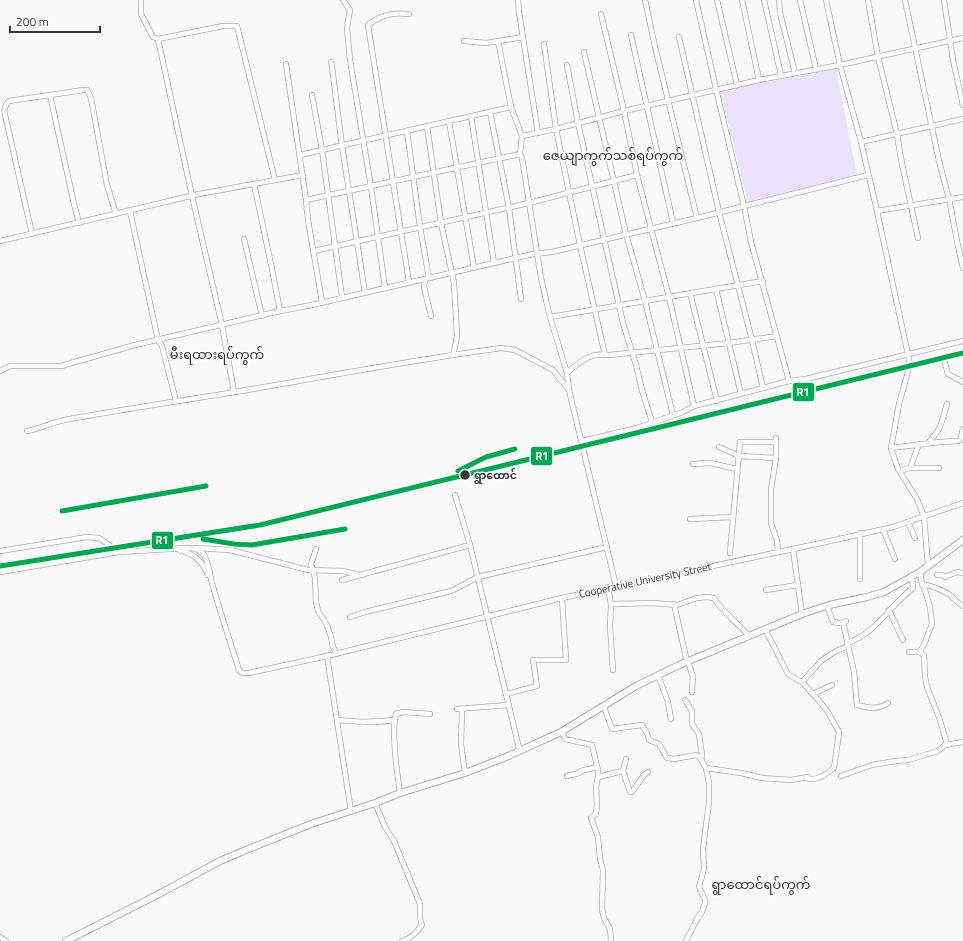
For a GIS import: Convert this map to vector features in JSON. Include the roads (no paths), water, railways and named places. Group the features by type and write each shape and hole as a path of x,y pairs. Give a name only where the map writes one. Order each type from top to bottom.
{"highway":[{"path":"66,941 220,861 294,830 375,803 400,793 465,773 520,752 562,732 658,674 802,614 827,606 878,594 892,588 912,575 920,572 963,540"}],"street":[{"path":"141,0 141,14 153,37 158,39 223,26 237,26 275,180"},
{"path":"343,0 350,10 347,28 350,60 379,237 385,288"},
{"path":"518,0 538,132"},
{"path":"645,0 697,218"},
{"path":"696,0 751,242 763,281 789,381"},
{"path":"717,0 737,85"},
{"path":"742,0 759,80"},
{"path":"764,0 781,75"},
{"path":"779,0 780,13 794,73"},
{"path":"800,0 816,69"},
{"path":"826,0 840,65 861,142 877,211 910,366 891,448 900,471 917,499 924,517 928,565"},
{"path":"868,0 878,57 897,134 918,238"},
{"path":"905,0 939,161 949,198 963,265"},
{"path":"944,0 950,42 963,105"},
{"path":"409,14 399,13 383,15 368,25 409,282"},
{"path":"601,14 624,111 637,175 669,297 694,406"},
{"path":"631,35 673,223"},
{"path":"464,41 486,42 523,37"},
{"path":"679,37 719,212 763,388"},
{"path":"522,136 781,75 840,65 963,38"},
{"path":"158,39 222,325 234,392"},
{"path":"498,41 511,107 522,136 520,154 522,158 537,254 550,317 567,373 569,390 616,586"},
{"path":"544,44 556,129 605,355"},
{"path":"584,52 626,234 645,301 672,415"},
{"path":"331,62 342,146 365,293"},
{"path":"286,64 303,175 308,220 322,302"},
{"path":"567,65 578,123 619,306 652,422"},
{"path":"32,234 4,110 5,105 9,101 87,90 89,93 108,185 116,214"},
{"path":"50,95 79,223"},
{"path":"312,95 322,150 342,297"},
{"path":"300,155 511,107"},
{"path":"490,112 509,208 521,299"},
{"path":"471,116 494,263"},
{"path":"861,142 963,119"},
{"path":"449,121 474,268"},
{"path":"427,126 441,223 454,284 457,319 456,342 453,355"},
{"path":"407,131 427,278 424,287 430,316"},
{"path":"306,200 349,192 520,154"},
{"path":"0,241 192,196 303,175"},
{"path":"314,251 509,208 637,175"},
{"path":"0,371 10,366 61,366 158,340 280,311 515,258 552,252 604,240 868,175"},
{"path":"254,184 280,311"},
{"path":"877,211 949,198 963,197"},
{"path":"130,211 158,340 162,346 176,401"},
{"path":"244,239 262,316"},
{"path":"550,317 763,281"},
{"path":"716,289 741,394"},
{"path":"690,293 717,401"},
{"path":"567,373 576,364 593,355 729,344 777,336"},
{"path":"582,441 637,428 694,406 789,381 806,380 963,341"},
{"path":"27,431 38,429 45,425 59,421 501,348 515,350 553,370 569,390"},
{"path":"945,363 948,374 963,382"},
{"path":"928,443 938,432 944,418 947,404"},
{"path":"891,448 958,441 960,440 963,429"},
{"path":"730,553 740,442 776,440 776,458 771,490 770,523 777,541 778,552"},
{"path":"910,468 919,444"},
{"path":"719,447 738,456 776,458"},
{"path":"693,464 710,463 737,469"},
{"path":"900,471 910,468 939,468"},
{"path":"455,495 470,545 488,616 520,752"},
{"name":"Cooperative University Street","path":"212,582 239,670 243,673 249,673 337,654 608,587 882,529 924,517 963,503"},
{"path":"690,519 733,517"},
{"path":"908,522 914,538"},
{"path":"882,529 895,558"},
{"path":"860,533 860,578"},
{"path":"0,551 87,537 99,538 118,552"},
{"path":"342,580 470,545"},
{"path":"350,617 451,591 478,577 607,547"},
{"path":"0,572 118,552 194,548 230,550 313,571 343,571 360,575"},
{"path":"194,548 205,557 212,582"},
{"path":"177,549 194,555 206,569 212,582"},
{"path":"316,549 311,564 315,578 315,597 318,611 327,625 331,637 332,647 337,654"},
{"path":"793,549 802,614"},
{"path":"919,652 923,647 932,624 930,607 922,584 920,572"},
{"path":"937,575 942,575 945,577 957,572 963,573"},
{"path":"802,682 821,661 868,633 889,610 913,588 912,575"},
{"path":"922,584 937,587 963,606"},
{"path":"766,590 798,585"},
{"path":"608,587 611,604 610,626 613,670"},
{"path":"506,694 537,686 533,660 566,660 562,598"},
{"path":"611,604 674,604 697,598 714,598 720,608 740,626 748,636"},
{"path":"674,604 687,662 693,676 692,692"},
{"path":"827,606 833,622 845,621 848,645 854,672 857,705 870,709 882,707 888,703"},
{"path":"889,610 903,640"},
{"path":"706,768 741,773 762,778 791,780 808,777 809,779 815,779 834,768 839,732 826,709 813,694 802,682 788,674 765,630"},
{"path":"908,652 919,652 924,656 927,688 939,717 947,744"},
{"path":"327,656 351,811"},
{"path":"658,674 668,702 671,719"},
{"path":"813,694 832,685"},
{"path":"686,700 692,711 692,724 699,734 702,755 701,759"},
{"path":"465,773 461,744 460,709 509,705"},
{"path":"604,707 612,729 642,725 649,740 659,744 667,758 674,759 696,755 701,759 706,768 709,784 709,802 704,849 704,869 699,887 705,903 702,912 686,941"},
{"path":"400,793 396,762 394,720 396,714 399,712 430,714"},
{"path":"337,720 381,722 394,720"},
{"path":"562,732 565,739 592,745 598,777 596,786 596,814 591,818 598,837 600,859 603,870 602,909 604,918 610,929 611,941"},
{"path":"841,776 872,765 908,760 938,750 947,744 963,742"},
{"path":"626,760 623,771 630,792 632,792 644,775 648,772"},
{"path":"567,776 579,773 581,770 597,767"},
{"path":"598,777 623,771"},
{"path":"375,803 384,827 394,841 420,904 422,925 407,940 402,941"},
{"path":"0,937 6,941"}],"place":[{"name":"ရွာထောင်","path":"465,475"}],"district":[{"name":"ဇေယျာကွက်သစ်ရပ်ကွက်","path":"613,155"},
{"name":"မီးရထားရပ်ကွက်","path":"217,354"},
{"name":"ရွာထောင်ရပ်ကွက်","path":"761,884"}]}
